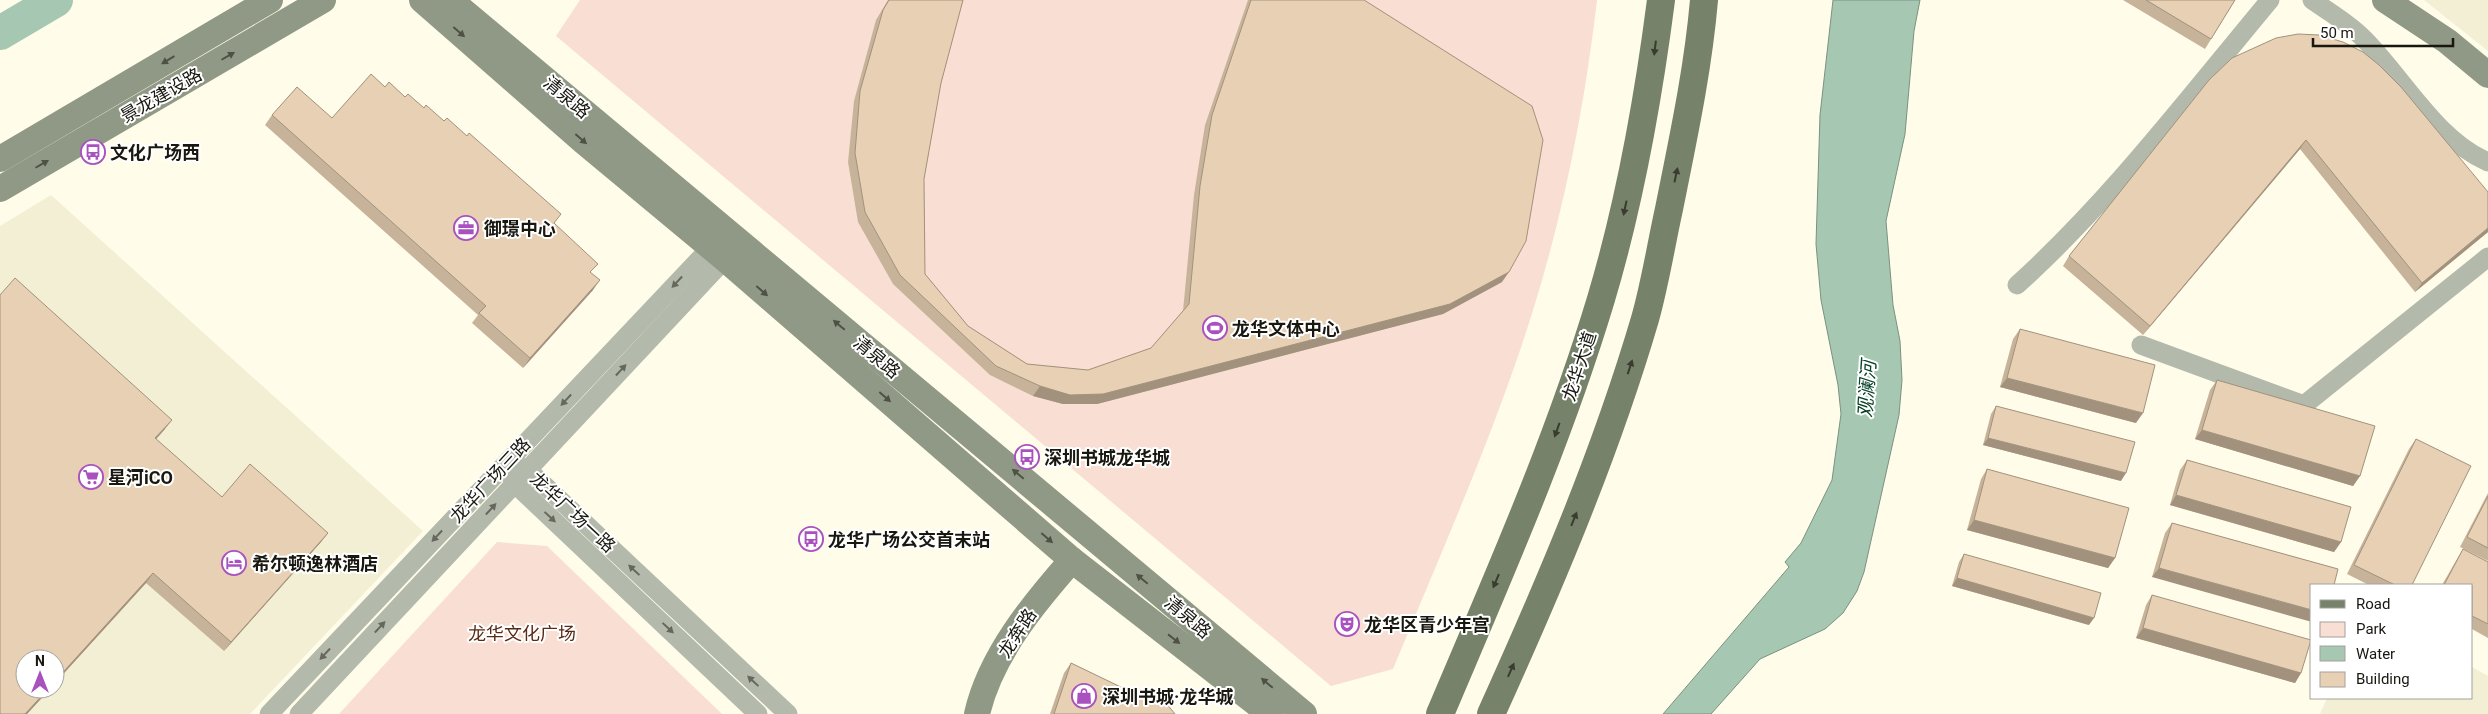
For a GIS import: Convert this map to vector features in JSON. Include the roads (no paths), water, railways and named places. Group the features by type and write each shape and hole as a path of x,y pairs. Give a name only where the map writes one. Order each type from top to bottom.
{"main road":[{"name":"景龙建设路","path":"0,159 270,0"},
{"name":"景龙建设路","path":"0,189 323,0"},
{"name":"清泉路","path":"422,0 583,141 718,253 1072,560 1270,714"},
{"name":"清泉路","path":"450,0 1304,714"},
{"name":"龙华大道","path":"1429,714 1445,702 1544,466 1601,298 1641,135 1661,0"},
{"path":"1491,714 1528,631 1588,483 1617,407 1645,318 1686,126 1701,38 1704,0"},
{"path":"2385,0 2447,41 2488,75"},
{"name":"龙奔路","path":"977,714 992,673 1008,645 1048,588 1072,560"}],"street":[{"path":"2017,285 2050,255 2134,163 2270,0"},
{"path":"2312,0 2366,40 2444,132 2461,146 2488,162"},
{"name":"龙华广场三路","path":"269,714 505,462 718,253"},
{"name":"龙华广场三路","path":"299,714 527,469 718,253"},
{"path":"2141,345 2304,405 2488,257"},
{"name":"龙华广场一路","path":"505,462 527,469 788,714"},
{"name":"龙华广场一路","path":"505,462 514,483 758,714"}],"water":[{"name":"观澜河","path":"1833,0 1920,0 1914,31 1905,134 1886,221 1893,305 1900,341 1902,380 1899,415 1864,572 1857,591 1843,613 1825,629 1760,659 1711,714 1663,714 1789,567 1785,562 1801,543 1832,480 1841,414 1838,385 1821,300 1816,244 1820,115"}],"waterway":[{"path":"0,33 56,0"}],"place":[{"name":"文化广场西","path":"93,152"},
{"name":"御璟中心","path":"466,228"},
{"name":"龙华文体中心","path":"1215,328"},
{"name":"深圳书城龙华城","path":"1027,457"},
{"name":"星河iCO","path":"91,477"},
{"name":"龙华广场公交首末站","path":"811,539"},
{"name":"希尔顿逸林酒店","path":"234,563"},
{"name":"龙华区青少年宫","path":"1347,624"},
{"name":"深圳书城·龙华城","path":"1084,696"}],"park label":[{"name":"龙华文化广场","path":"522,633"}]}
